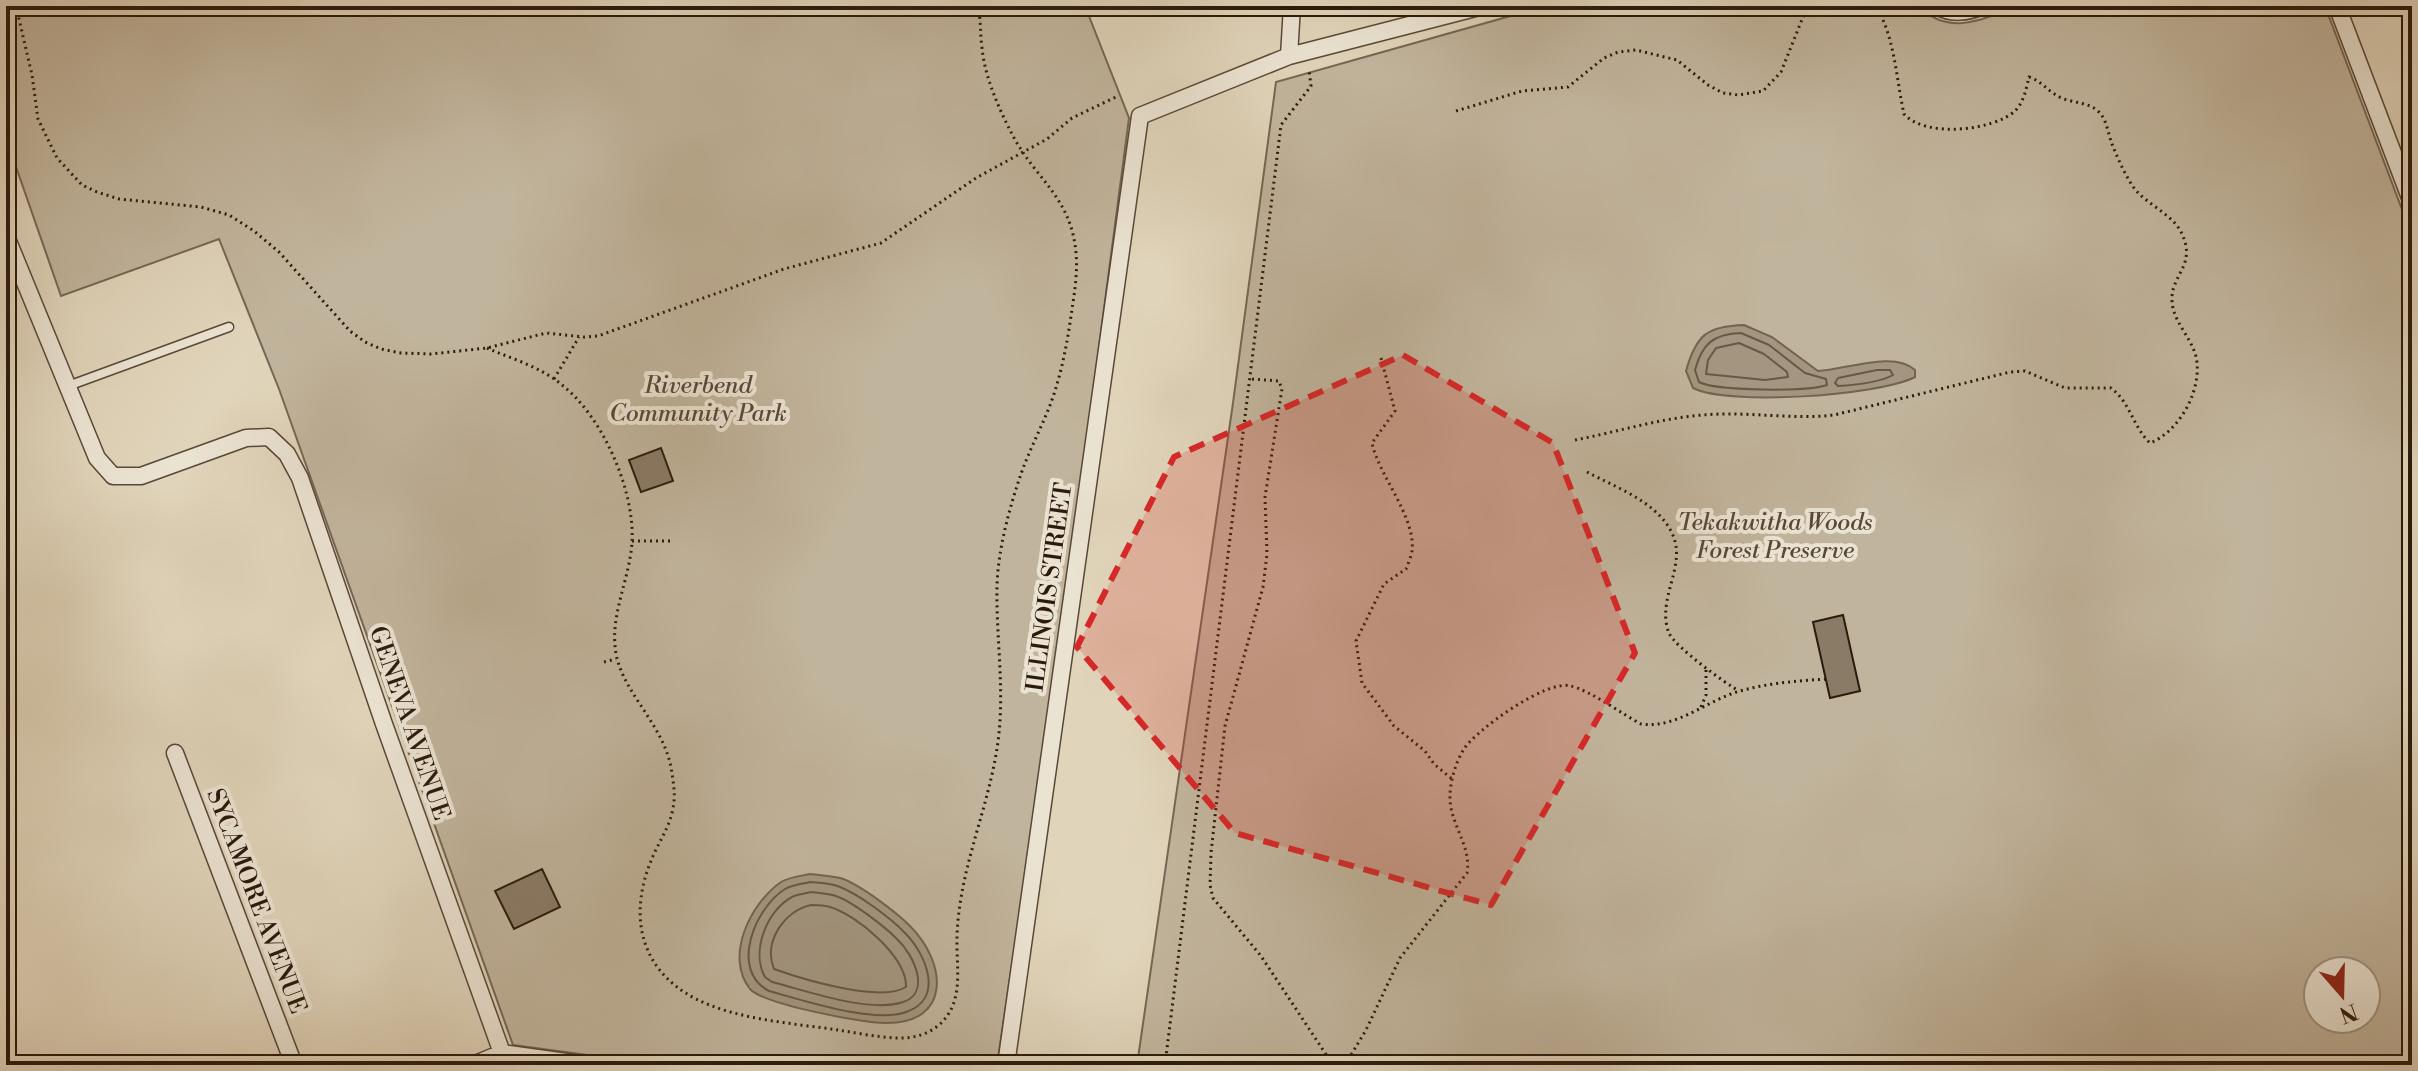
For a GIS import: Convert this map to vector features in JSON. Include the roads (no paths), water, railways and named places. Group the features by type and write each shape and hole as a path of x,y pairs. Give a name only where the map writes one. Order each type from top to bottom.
{"street":[{"path":"1292,6 1289,56 1483,6"},
{"path":"1937,6 1944,11 1966,12 1983,6"},
{"path":"2337,6 2412,203"},
{"name":"ILLINOIS STREET","path":"1006,1065 1140,116 1289,56"},
{"path":"6,236 67,386"},
{"name":"GENEVA AVENUE","path":"67,386 97,458 113,476 141,476 246,438 269,437 287,454 300,478 502,1053"},
{"name":"SYCAMORE AVENUE","path":"175,753 294,1065"},
{"path":"473,1065 502,1053 588,1065"}],"lane":[{"path":"67,386 229,327"}],"water":[{"path":"1744,325 1772,337 1818,371 1882,361 1906,364 1915,370 1915,377 1870,389 1803,396 1737,397 1693,388 1686,371 1699,341 1712,331"},
{"path":"810,874 840,878 857,886 910,926 931,957 936,973 932,1003 922,1013 907,1021 885,1023 856,1020 773,1001 750,989 743,976 740,946 751,916 781,882"}],"park label":[{"name":"Riverbend Community Park","path":"698,399"},
{"name":"Tekakwitha Woods Forest Preserve","path":"1775,536"}]}
